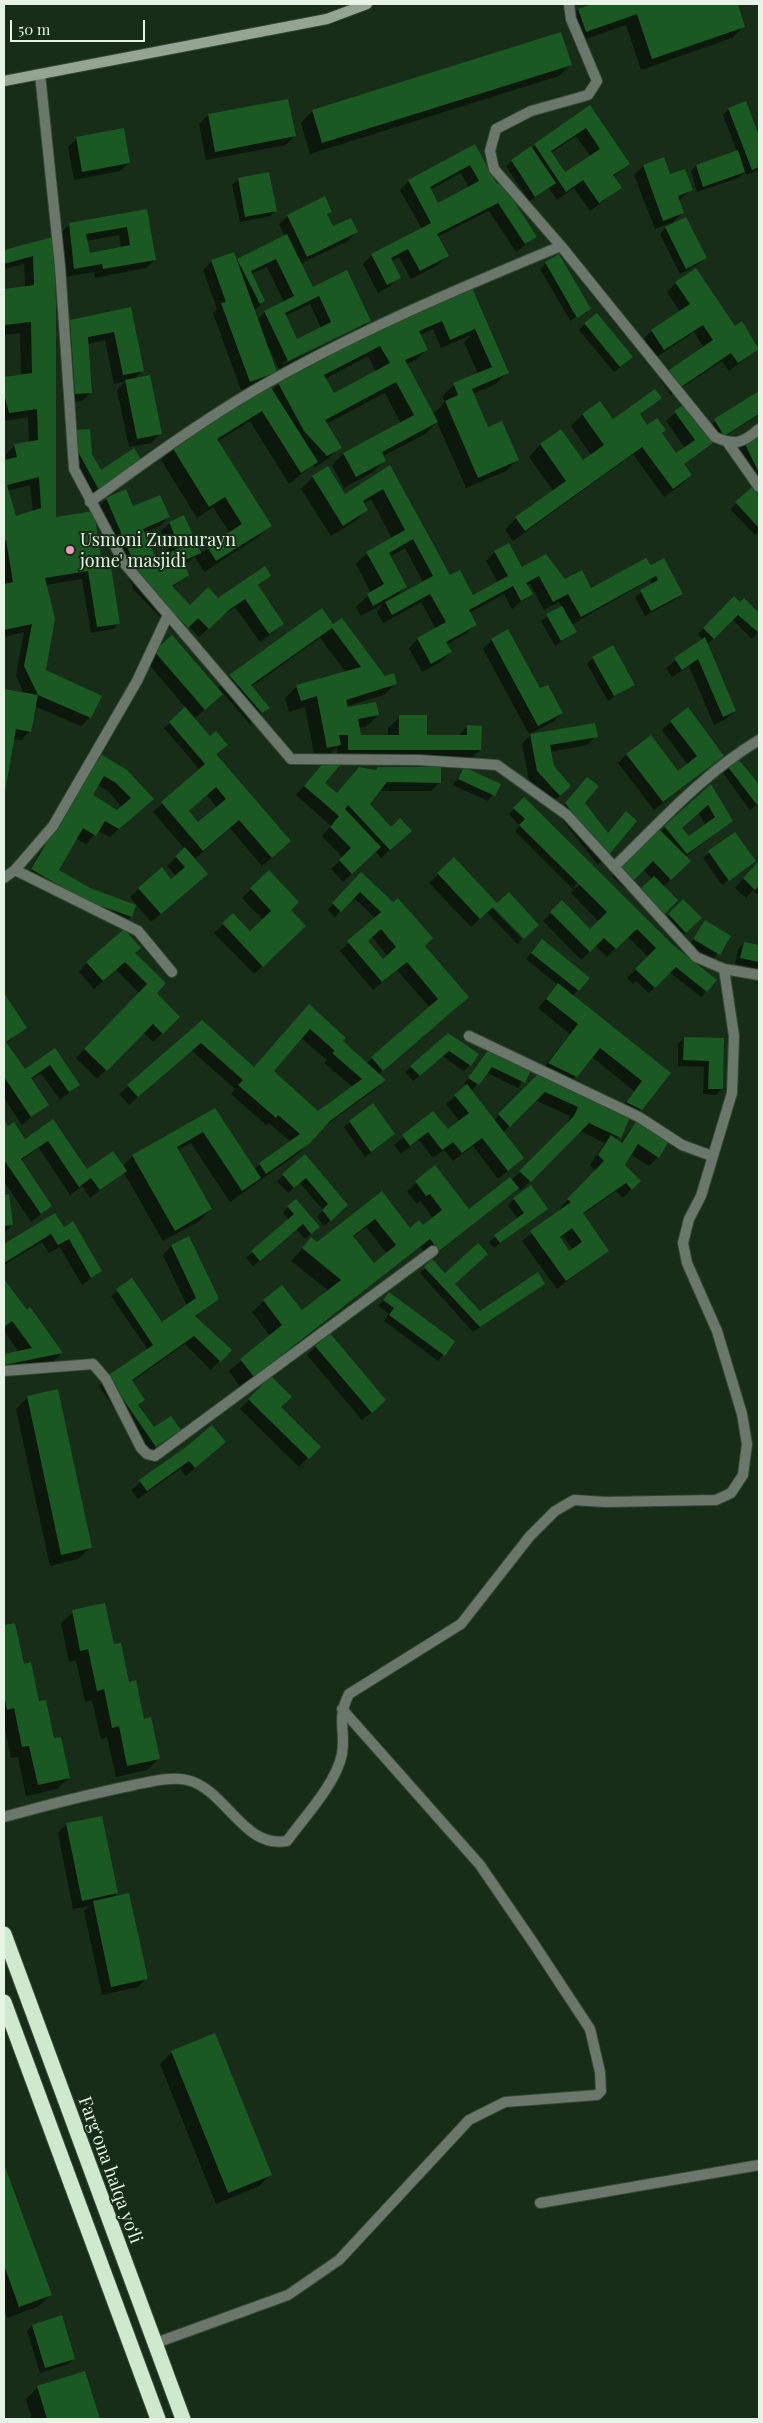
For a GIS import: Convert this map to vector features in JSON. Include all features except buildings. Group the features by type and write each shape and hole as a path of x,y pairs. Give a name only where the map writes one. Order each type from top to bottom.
{"highway":[{"name":"Farg‘ona halqa yo‘li","path":"4,1934 182,2419"},
{"path":"4,2002 158,2419"},
{"path":"81,2213 103,2207"}],"street":[{"path":"4,81 327,20 367,4"},
{"path":"568,4 571,19 597,81 588,95 531,111 496,129 490,151 494,169 561,246 715,437 728,443 759,487"},
{"path":"40,74 60,266 74,469 124,563 290,758 418,760 497,766 567,815 696,957 724,968 759,975"},
{"path":"90,502 188,432 262,386 325,352 469,284 561,246"},
{"path":"728,443 746,440 759,429"},
{"path":"4,878 15,870 53,826 137,681 168,615"},
{"path":"614,867 689,792 741,750 759,740"},
{"path":"15,870 138,931 172,972"},
{"path":"4,1817 76,1796 157,1781 186,1780 204,1787 236,1819 263,1840 275,1843 287,1841 336,1774 342,1753 342,1710 349,1694 461,1624 530,1536 555,1511 574,1500 605,1502 716,1500 731,1493 743,1475 747,1444 742,1414 717,1331 687,1263 683,1243 689,1219 701,1196 732,1093 734,1036 724,968"},
{"path":"470,1036 639,1117 682,1145 712,1156"},
{"path":"4,1372 93,1364 106,1379 141,1448 147,1454 155,1456 433,1251"},
{"path":"153,2344 288,2295 339,2260 469,2120 490,2108 506,2102 597,2095 601,2091 600,2072 590,2030 524,1928 480,1865 342,1710"},
{"path":"540,2203 759,2165"}],"place":[{"name":"Usmoni Zunnurayn jome' masjidi","path":"70,550"}]}
